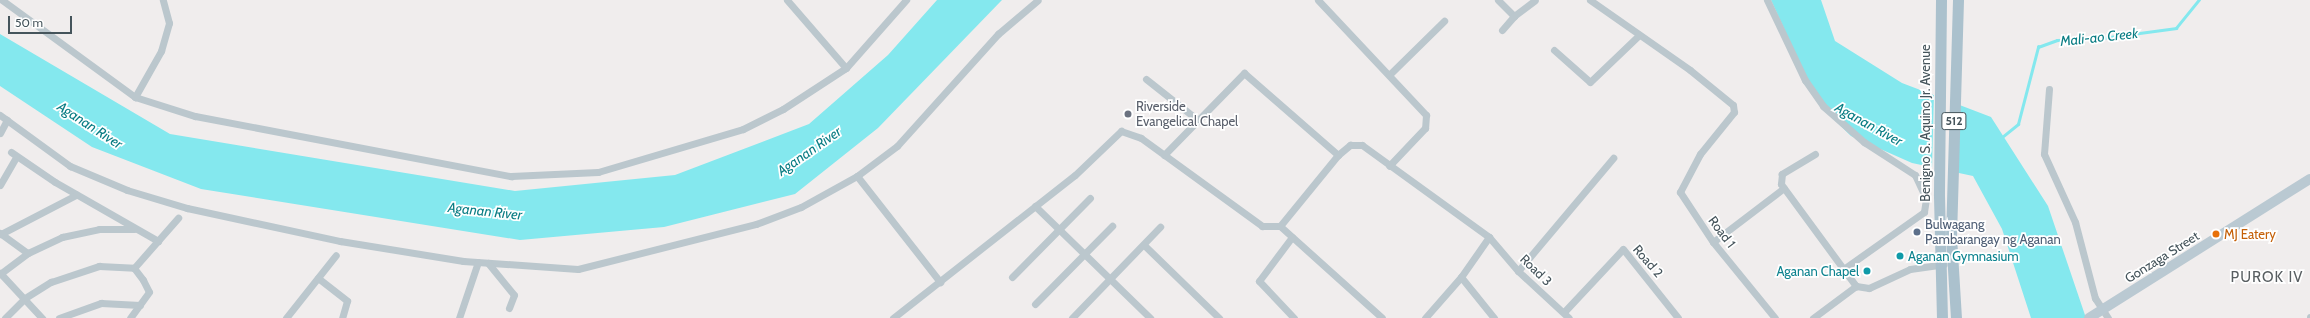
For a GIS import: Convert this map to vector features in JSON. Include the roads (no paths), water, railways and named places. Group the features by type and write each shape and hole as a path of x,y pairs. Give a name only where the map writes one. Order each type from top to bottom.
{"main road":[{"name":"Benigno S. Aquino Jr. Avenue","path":"1941,0 1939,45 1939,196 1946,264 1956,318"},
{"name":"Benigno S. Aquino Jr. Avenue","path":"1942,318 1953,197 1955,45 1958,0"},
{"name":"Gonzaga Street","path":"2089,318 2104,313 2310,179"}],"street":[{"path":"2,0 135,97 195,116 511,176 598,172 743,129 783,110 846,68 906,0"},
{"path":"135,97 161,51 169,23 163,0"},
{"path":"787,0 846,68"},
{"path":"0,115 70,166 128,190 179,206 340,241 478,262 594,268 770,219 801,207 857,176 902,142 998,34 1038,0"},
{"path":"1318,0 1422,109 1427,122 1389,166"},
{"path":"1498,0 1514,16"},
{"path":"1502,30 1514,16 1536,0"},
{"path":"1554,50 1590,82 1639,35 1590,0"},
{"path":"1767,0 1805,80 1823,106 1864,142 1915,175 1926,199 1924,212 1845,268"},
{"path":"1390,74 1444,21"},
{"name":"Road 1","path":"1639,35 1733,105 1734,112 1700,154 1680,192 1713,242 1775,318"},
{"path":"1164,155 1244,73 1338,155 1280,226"},
{"path":"1146,79 1198,120"},
{"path":"2050,89 2044,154 2075,222 2095,298 2104,313"},
{"path":"0,133 7,120"},
{"path":"893,318 1035,206 1121,131 1141,138 1253,223 1280,226 1382,318"},
{"name":"Road 3","path":"1338,155 1356,142 1489,237 1518,271 1567,315"},
{"path":"1815,154 1782,174 1781,184 1845,268 1856,286"},
{"path":"0,184 13,155 76,195 158,240"},
{"path":"1518,271 1613,158"},
{"path":"857,176 940,282"},
{"path":"1713,242 1784,188"},
{"path":"28,253 0,233 76,195"},
{"path":"1012,277 1060,231 1090,198"},
{"path":"1035,206 1150,318"},
{"path":"134,268 178,218"},
{"path":"1035,304 1112,226"},
{"path":"1076,317 1160,227"},
{"path":"42,318 25,298 0,273 28,253 80,232 136,229"},
{"path":"1292,237 1259,281 1294,318"},
{"path":"1425,318 1461,277 1489,237"},
{"path":"1144,245 1219,318"},
{"name":"Road 2","path":"1567,315 1623,250 1678,318"},
{"path":"286,318 336,255"},
{"path":"459,318 478,262"},
{"path":"488,263 514,295 509,308"},
{"path":"1812,318 1856,286 1869,288 1910,269 1946,264"},
{"path":"5,318 25,298 81,270 99,266 134,268"},
{"path":"130,318 149,292 134,268"},
{"path":"1461,277 1494,318"},
{"path":"318,278 347,301 342,318"},
{"path":"60,318 101,303 140,305"}],"water":[{"name":"Aganan River","path":"937,0 1002,0 878,128 795,194 664,227 520,240 201,189 92,147 0,86 0,34 170,134 515,191 675,175 809,124 888,55"},
{"name":"Aganan River","path":"1771,0 1821,0 1835,41 1902,83 1991,117 2048,206 2086,318 2031,318 2002,229 1973,176 1912,163 1851,136 1819,105"}],"waterway":[{"name":"Mali-ao Creek","path":"2001,138 2018,124 2038,47 2057,40 2095,39 2176,28 2199,0"}],"place":[{"name":"Riverside Evangelical Chapel","path":"1128,114"},
{"name":"Bulwagang Pambarangay ng Aganan","path":"1917,232"},
{"name":"MJ Eatery","path":"2216,234"},
{"name":"Aganan Gymnasium","path":"1900,256"},
{"name":"Aganan Chapel","path":"1867,271"}],"district":[{"name":"PUROK IV","path":"2267,278"}]}
